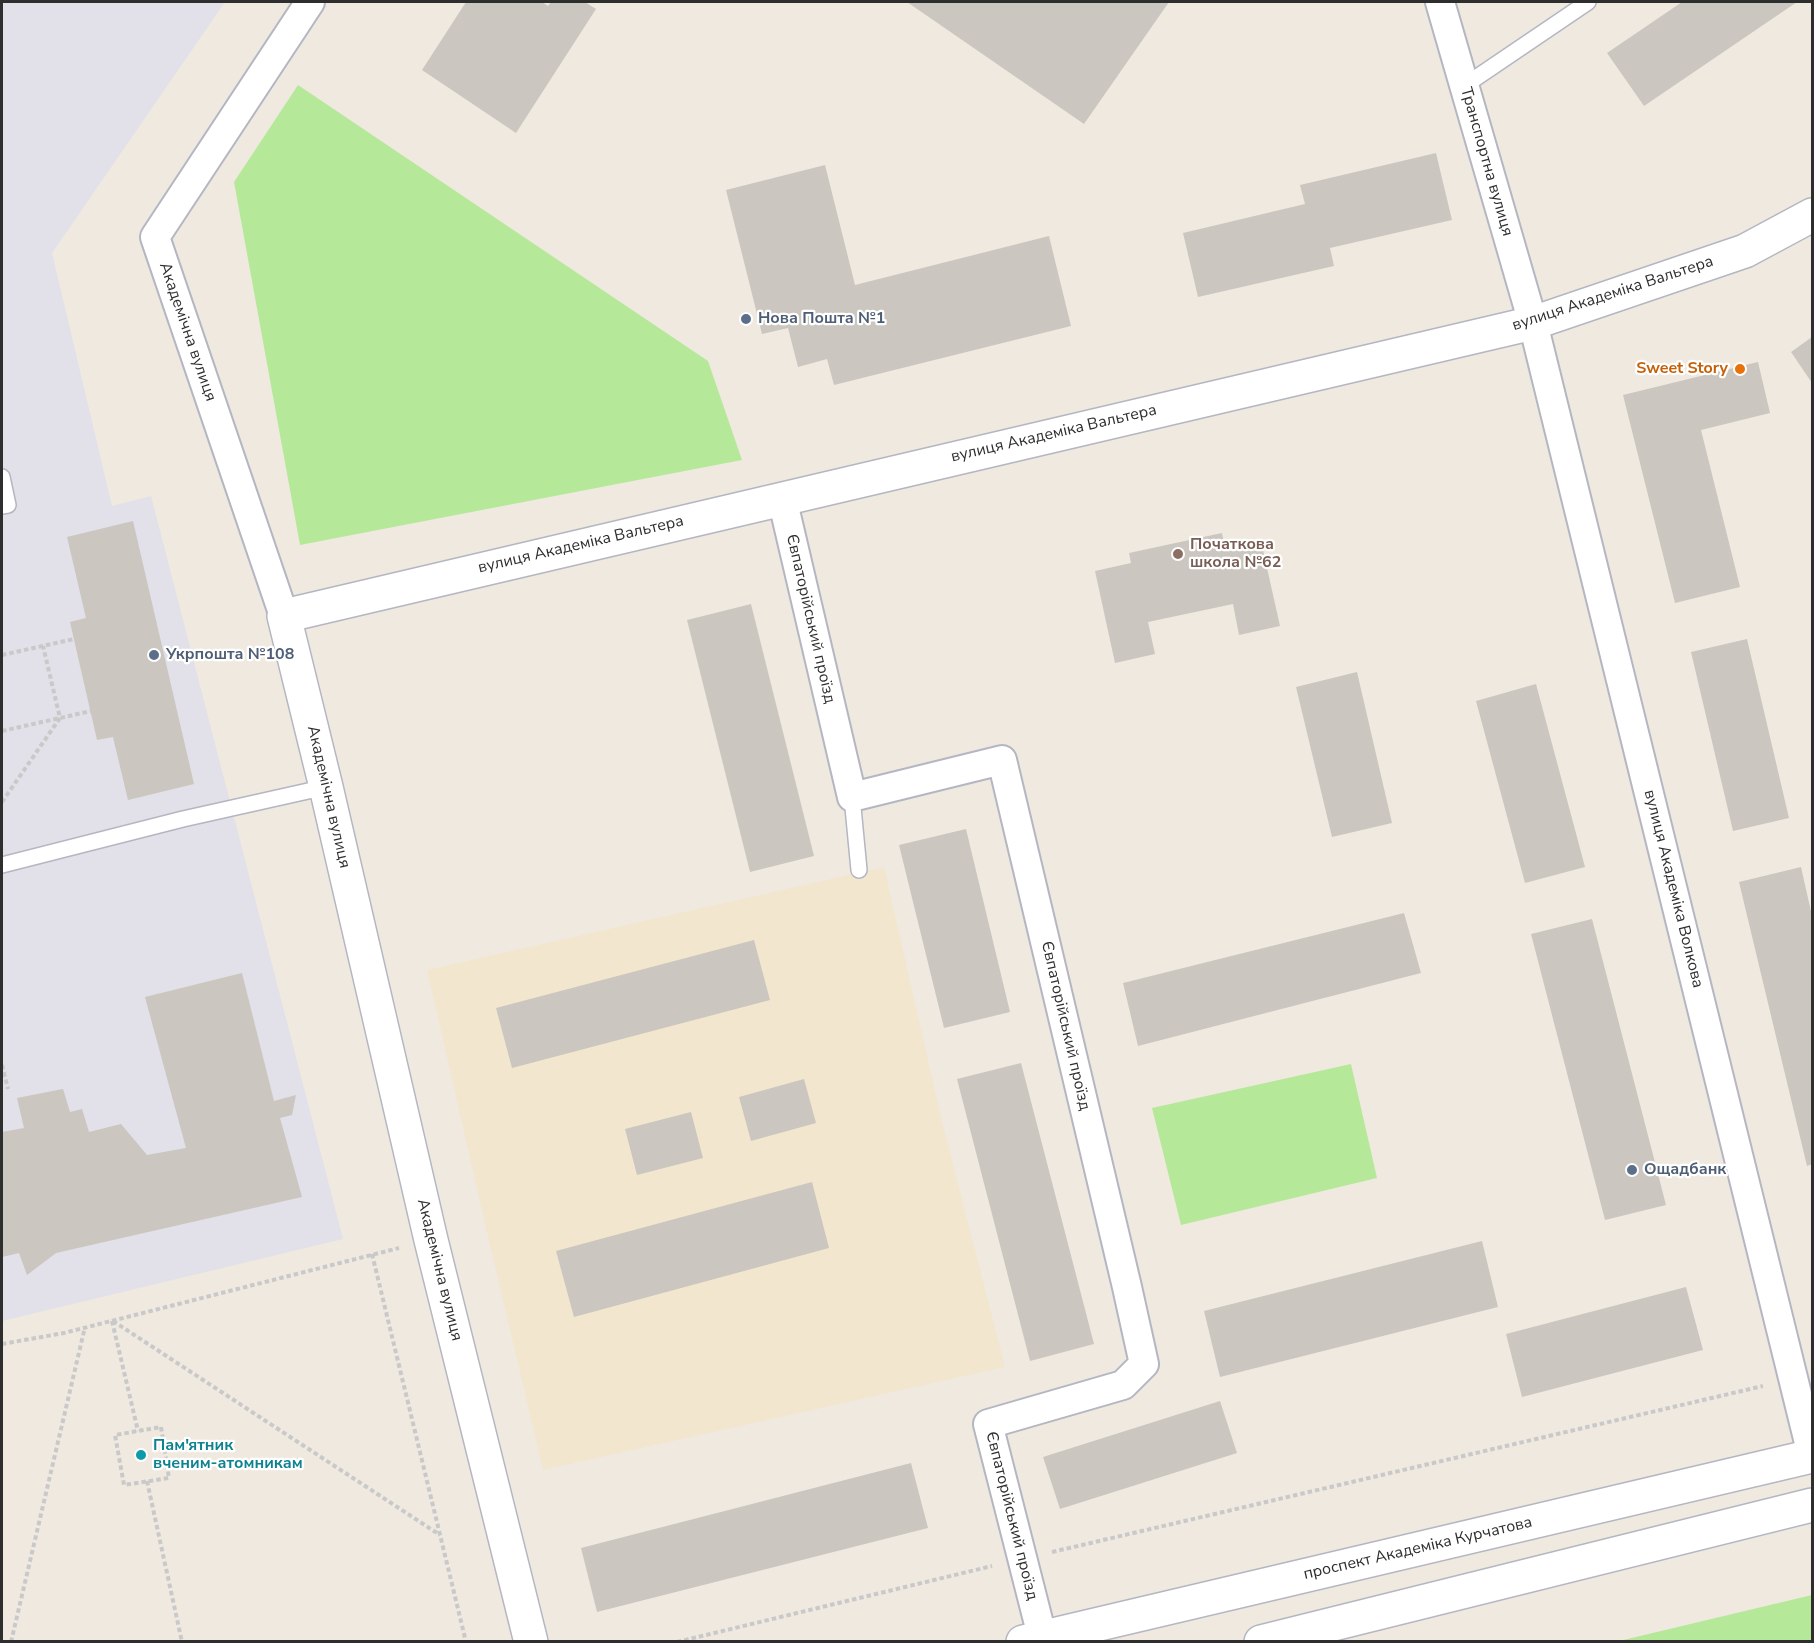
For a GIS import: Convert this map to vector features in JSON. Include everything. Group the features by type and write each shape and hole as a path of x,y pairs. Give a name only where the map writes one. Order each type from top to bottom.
{"street":[{"name":"Академічна вулиця","path":"310,2 155,237 284,616 431,1240 531,1641"},
{"name":"Транспортна вулиця","path":"1440,2 1533,323"},
{"name":"вулиця Академіка Вальтера","path":"284,616 1533,323 1745,251 1812,215"},
{"name":"вулиця Академіка Волкова","path":"1533,323 1812,1456"},
{"name":"Євпаторійський проїзд","path":"782,498 852,797 1002,760 1144,1364 1123,1385 988,1424 1022,1559 1032,1639"},
{"name":"проспект Академіка Курчатова","path":"1032,1639 1812,1456"},
{"path":"1261,1641 1812,1505"}],"lane":[{"path":"1464,86 1588,2"},
{"path":"2,477 8,505 2,506"},
{"path":"2,865 183,819 326,787"},
{"path":"852,797 859,870"}],"path":[{"path":"2,655 74,639"},
{"path":"2,802 60,718 43,646"},
{"path":"2,731 90,711"},
{"path":"2,1065 8,1089"},
{"path":"2,1344 85,1328 431,1240"},
{"path":"372,1254 466,1641"},
{"path":"112,1321 138,1431"},
{"path":"112,1321 440,1535"},
{"path":"11,1641 85,1328"},
{"path":"677,1641 1794,1379"},
{"path":"161,1427 169,1478 147,1482 124,1485 115,1435 161,1427"},
{"path":"147,1482 182,1641"}],"shaded area":[{"path":"2,2 225,2 52,253 112,506 151,496 343,1239 2,1321"},
{"path":"884,867 942,1121 1005,1367 543,1470 427,970"}],"green space":[{"path":"298,85 708,361 742,460 300,545 234,182"},
{"path":"1351,1064 1377,1178 1181,1225 1152,1108"},
{"path":"1812,1595 1812,1641 1619,1641"}],"building":[{"path":"466,2 542,2 548,6 551,2 585,2 596,9 516,133 422,70"},
{"path":"907,2 1169,2 1084,124"},
{"path":"1682,2 1797,2 1644,106 1607,53"},
{"path":"1436,153 1452,220 1330,248 1334,266 1198,297 1183,233 1305,204 1300,185"},
{"path":"825,165 855,285 1049,236 1071,326 834,385 827,359 798,367 788,328 762,334 726,190"},
{"path":"1812,337 1812,383 1791,352"},
{"path":"1758,362 1770,413 1701,430 1740,587 1675,603 1623,395"},
{"path":"133,521 194,784 128,800 113,737 97,740 70,622 86,618 67,537"},
{"path":"1222,533 1225,549 1261,541 1280,626 1239,635 1233,604 1148,622 1155,654 1115,663 1095,571 1131,563 1129,553"},
{"path":"751,604 814,856 750,872 687,620"},
{"path":"1747,639 1789,818 1733,831 1691,652"},
{"path":"1357,672 1392,823 1332,837 1296,687"},
{"path":"1536,684 1585,867 1525,883 1476,701"},
{"path":"966,829 1010,1012 944,1028 899,845"},
{"path":"1801,867 1812,916 1812,1164 1807,1166 1739,882"},
{"path":"1404,913 1421,973 1138,1046 1123,983"},
{"path":"1592,919 1666,1205 1605,1220 1531,934"},
{"path":"754,940 770,1000 512,1068 496,1008"},
{"path":"242,973 274,1101 296,1095 292,1115 280,1118 302,1197 56,1253 27,1275 19,1253 2,1257 2,1132 24,1128 17,1098 63,1089 70,1112 82,1109 89,1132 121,1124 147,1155 186,1148 145,997"},
{"path":"1021,1063 1094,1344 1030,1361 957,1079"},
{"path":"804,1079 816,1123 751,1141 739,1097"},
{"path":"691,1112 703,1158 637,1175 625,1129"},
{"path":"812,1182 829,1248 574,1317 556,1251"},
{"path":"1482,1241 1498,1307 1220,1377 1204,1311"},
{"path":"1686,1287 1703,1350 1522,1397 1506,1334"},
{"path":"1220,1401 1237,1453 1060,1509 1043,1457"},
{"path":"911,1463 928,1528 597,1612 581,1548"}],"place":[{"name":"Нова Пошта №1","path":"746,319"},
{"name":"Sweet Story","path":"1740,369"},
{"name":"Початкова школа №62","path":"1178,554"},
{"name":"Укрпошта №108","path":"154,655"},
{"name":"Ощадбанк","path":"1632,1170"},
{"name":"Пам'ятник вченим-атомникам","path":"141,1455"}]}
